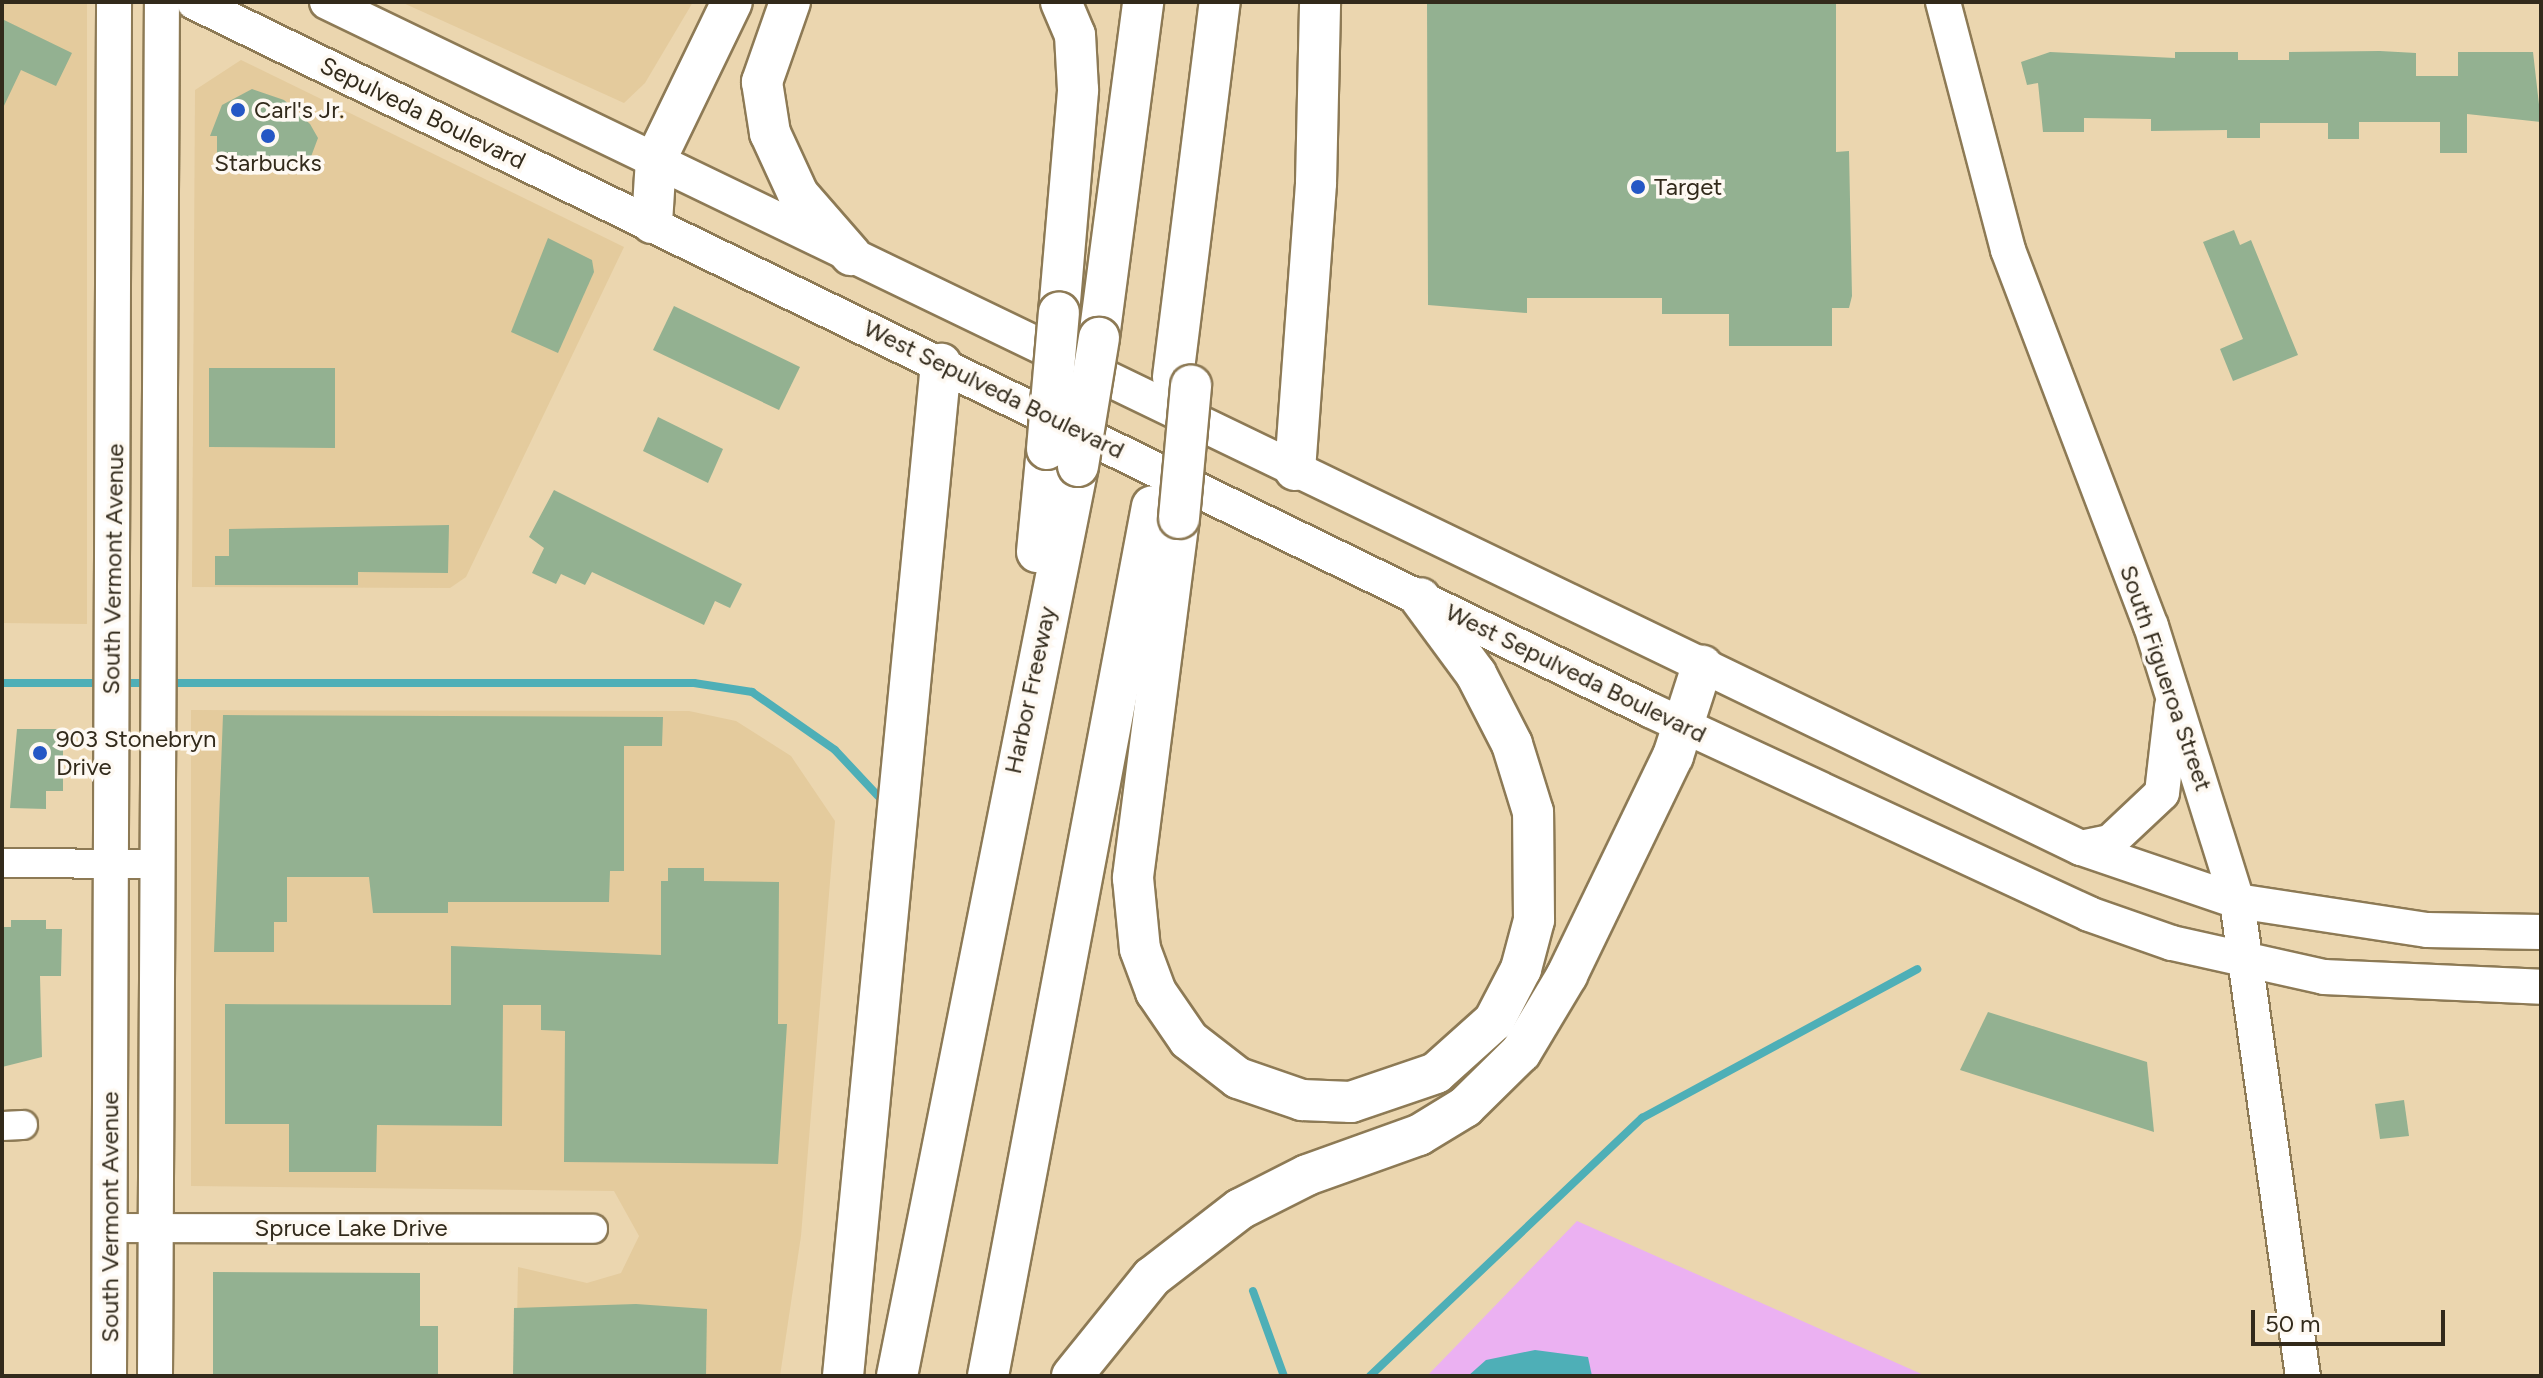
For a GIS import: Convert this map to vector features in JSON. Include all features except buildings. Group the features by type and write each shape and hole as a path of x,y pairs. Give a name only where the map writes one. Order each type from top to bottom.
{"highway":[{"path":"652,223 656,159 732,2"},
{"path":"790,2 762,82 770,133 798,194 851,255"},
{"path":"1061,2 1075,35 1078,90 1059,313 1063,457"},
{"name":"Harbor Freeway","path":"897,1376 1017,748 1063,457 1099,338 1143,2"},
{"path":"1220,2 1182,381 1165,512 1133,878 1140,949 1156,992 1189,1040 1238,1078 1302,1100 1351,1102 1436,1073 1494,1021 1521,969 1534,920 1533,812 1512,744 1465,655 1420,598"},
{"path":"1295,470 1316,183 1320,2"},
{"path":"843,1376 941,364"},
{"path":"988,1376 1165,512"},
{"path":"1072,1376 1152,1277 1240,1209 1307,1175 1419,1135 1501,1073 1542,1024 1567,975 1673,756 1680,724 1702,666"}],"main road":[{"name":"South Vermont Avenue","path":"109,1376 114,2"},
{"name":"South Vermont Avenue","path":"155,1376 155,864 162,2"},
{"name":"Sepulveda Boulevard","path":"194,2 652,223"},
{"path":"327,2 2081,848 2237,901 2427,930 2541,932"},
{"name":"South Figueroa Street","path":"1943,2 2008,250 2174,693 2237,901 2303,1376"},
{"name":"West Sepulveda Boulevard","path":"652,223 1680,724 2089,914 2246,959 2324,977 2541,987"},
{"path":"2081,848 2110,842 2162,793 2174,693"}],"street":[{"path":"2,863 155,864"},
{"name":"Spruce Lake Drive","path":"109,1228 593,1229"}],"shaded area":[{"path":"2,2 87,2 87,624 2,623"},
{"path":"401,2 693,2 645,83 624,103"},
{"path":"241,60 624,247 466,577 450,588 192,587 195,90"},
{"path":"191,710 689,711 736,721 791,756 835,821 801,1236 780,1376 516,1376 518,1267 587,1283 621,1273 639,1236 614,1191 191,1186"},
{"path":"1577,1221 1926,1376 1427,1376"}],"water":[{"path":"1535,1350 1588,1357 1592,1376 1468,1376 1486,1360"}],"waterway":[{"path":"2,683 105,683"},
{"path":"119,683 149,683"},
{"path":"167,683 694,683 752,692 835,750 878,796"},
{"path":"1370,1376 1642,1118 1917,969"},
{"path":"1253,1291 1284,1376"}],"place":[{"name":"Carl's Jr.","path":"238,110"},
{"name":"Starbucks","path":"268,136"},
{"name":"Target","path":"1638,187"},
{"name":"903 Stonebryn Drive","path":"40,753"}]}
